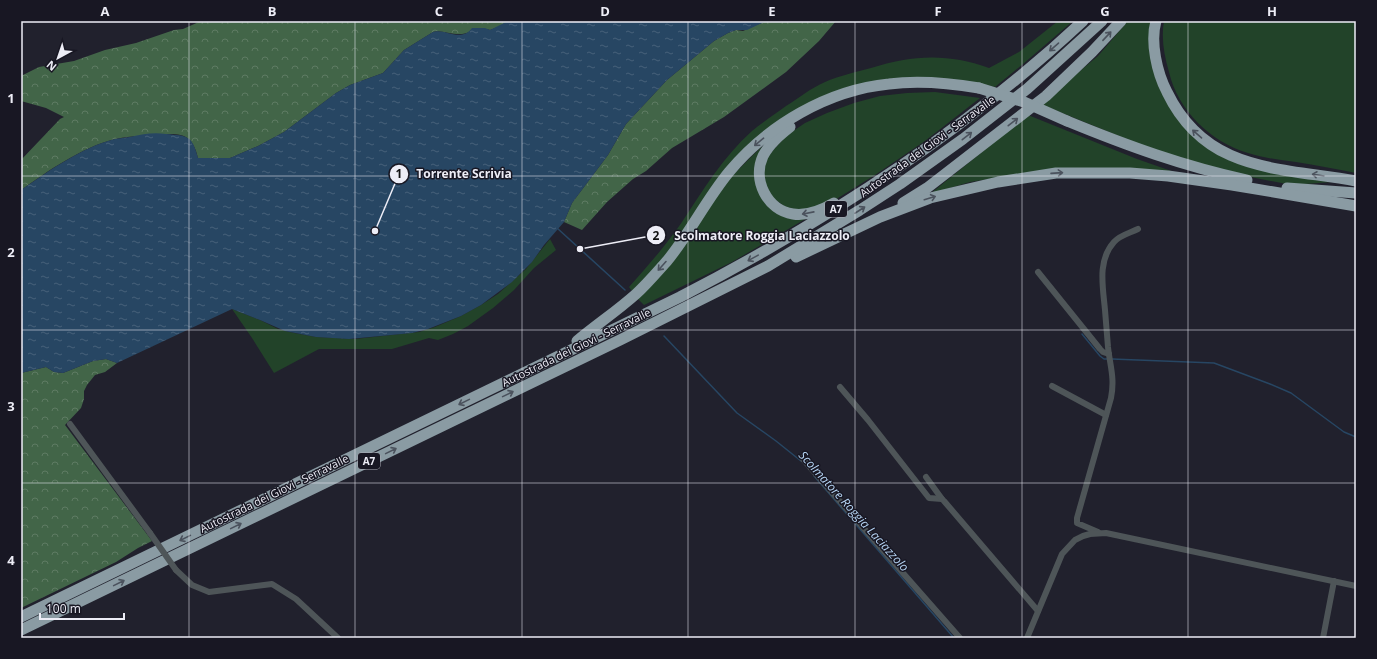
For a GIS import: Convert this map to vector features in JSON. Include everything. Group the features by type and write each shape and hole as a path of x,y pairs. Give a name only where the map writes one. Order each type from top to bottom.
{"highway":[{"name":"Autostrada dei Giovi - Serravalle","path":"21,617 680,297 769,250 893,172 955,128 1018,78 1083,21"},
{"name":"Autostrada dei Giovi - Serravalle","path":"21,630 768,266 824,233 900,184 963,139 1027,89 1102,21"},
{"path":"880,217 927,188 1046,96 1092,52 1121,21"},
{"path":"1156,21 1155,51 1161,81 1174,108 1193,132 1212,146 1235,159 1257,166 1356,181"},
{"path":"562,354 648,282 683,241 719,185 746,153 761,140 802,112 824,101 849,92 888,84 935,82 958,84 1014,106 1189,166 1286,188 1356,200"},
{"path":"893,172 827,207 803,214 784,212 776,208 762,188 759,172 763,156 770,145 794,124 812,114 849,99 870,93 914,88 979,92"},
{"path":"1065,123 1141,157 1232,185"},
{"path":"717,292 761,275 809,250 880,217 930,198 998,182 1056,173 1130,173 1232,185 1356,206"},
{"path":"1286,188 1356,193"}],"street":[{"path":"1099,533 1077,523 1077,518 1106,415 1113,384 1102,279 1102,266 1114,241 1138,229"},
{"path":"1038,272 1100,349 1109,354"},
{"path":"1052,386 1106,415"},
{"path":"840,387 868,420 929,498 942,499"},
{"path":"70,424 176,570 192,585 209,592 272,584 296,599 338,638"},
{"path":"802,458 960,638"},
{"path":"926,477 942,499 1038,611"},
{"path":"1027,638 1062,554 1075,540 1083,536 1099,533 1106,533 1356,586"},
{"path":"1324,638 1334,581"}],"green space":[{"path":"201,21 508,21 503,25 490,30 479,29 462,34 439,31 433,32 404,50 383,73 350,85 336,93 284,132 258,146 230,158 198,158 192,143 188,138 177,134 125,137 103,143 78,154 21,190 21,160 60,119 64,117 46,108 21,101 21,76 39,67 74,61 105,50 136,43 174,30 183,29"},
{"path":"766,21 836,21 819,41 786,72 724,117 672,148 607,202 582,230 564,222 572,203 608,155 626,124 667,80 714,41 728,33 736,30 743,31"},
{"path":"1058,21 1073,21 995,87 972,82 882,81 767,132 668,254 632,291 629,287 670,239 714,174 742,141 760,124 810,90 820,84 842,76 901,60 916,58 944,58 959,60 989,68 1019,52"},
{"path":"1128,21 1153,21 1160,83 1210,149 1332,182 1292,185 1240,175 1151,149 1040,104 1098,56"},
{"path":"1164,21 1356,21 1356,173 1254,155 1234,148 1209,133 1188,112 1173,86 1164,53"},
{"path":"935,92 980,98 925,141 830,203 800,210 787,208 770,196 762,177 767,157 786,136 805,123 854,103 880,96"},
{"path":"1028,115 1137,159 1180,174 1039,171 970,182 930,194"},
{"path":"776,135 765,148 761,196 807,218 732,262 644,305 638,299 725,183 756,152"},
{"path":"550,239 556,250 534,268 514,290 493,308 468,326 438,340 429,338 392,349 319,349 274,373 232,309 278,329 316,337 355,339 419,332 461,316 498,294 526,269"},
{"path":"106,359 117,363 105,372 95,375 84,391 84,399 81,408 65,425 152,541 116,562 21,608 21,373 46,367 54,372 63,373 93,361"}],"water":[{"path":"508,21 766,21 747,30 736,30 728,33 714,41 667,80 626,124 608,155 572,203 564,222 544,245 532,262 512,282 481,305 461,316 428,329 412,333 349,339 316,337 285,331 232,309 117,363 106,359 93,361 63,373 54,372 46,367 21,373 21,190 66,160 90,148 115,139 144,134 162,133 184,136 194,145 198,158 230,158 258,146 284,132 336,93 350,85 383,73 404,50 433,32 437,31 458,35 468,32 472,28 485,28 490,30"}],"waterway":[{"name":"Scolmatore Roggia Laciazzolo","path":"557,228 625,290"},
{"path":"1082,334 1100,356 1104,359 1108,359"},
{"name":"Scolmatore Roggia Laciazzolo","path":"664,336 737,413 801,461"},
{"path":"1112,359 1214,363 1291,393 1344,432 1356,437"},
{"name":"Scolmatore Roggia Laciazzolo","path":"814,476 954,638"}],"place":[{"name":"Torrente Scrivia","path":"375,231"},
{"name":"Scolmatore Roggia Laciazzolo","path":"580,249"}]}
